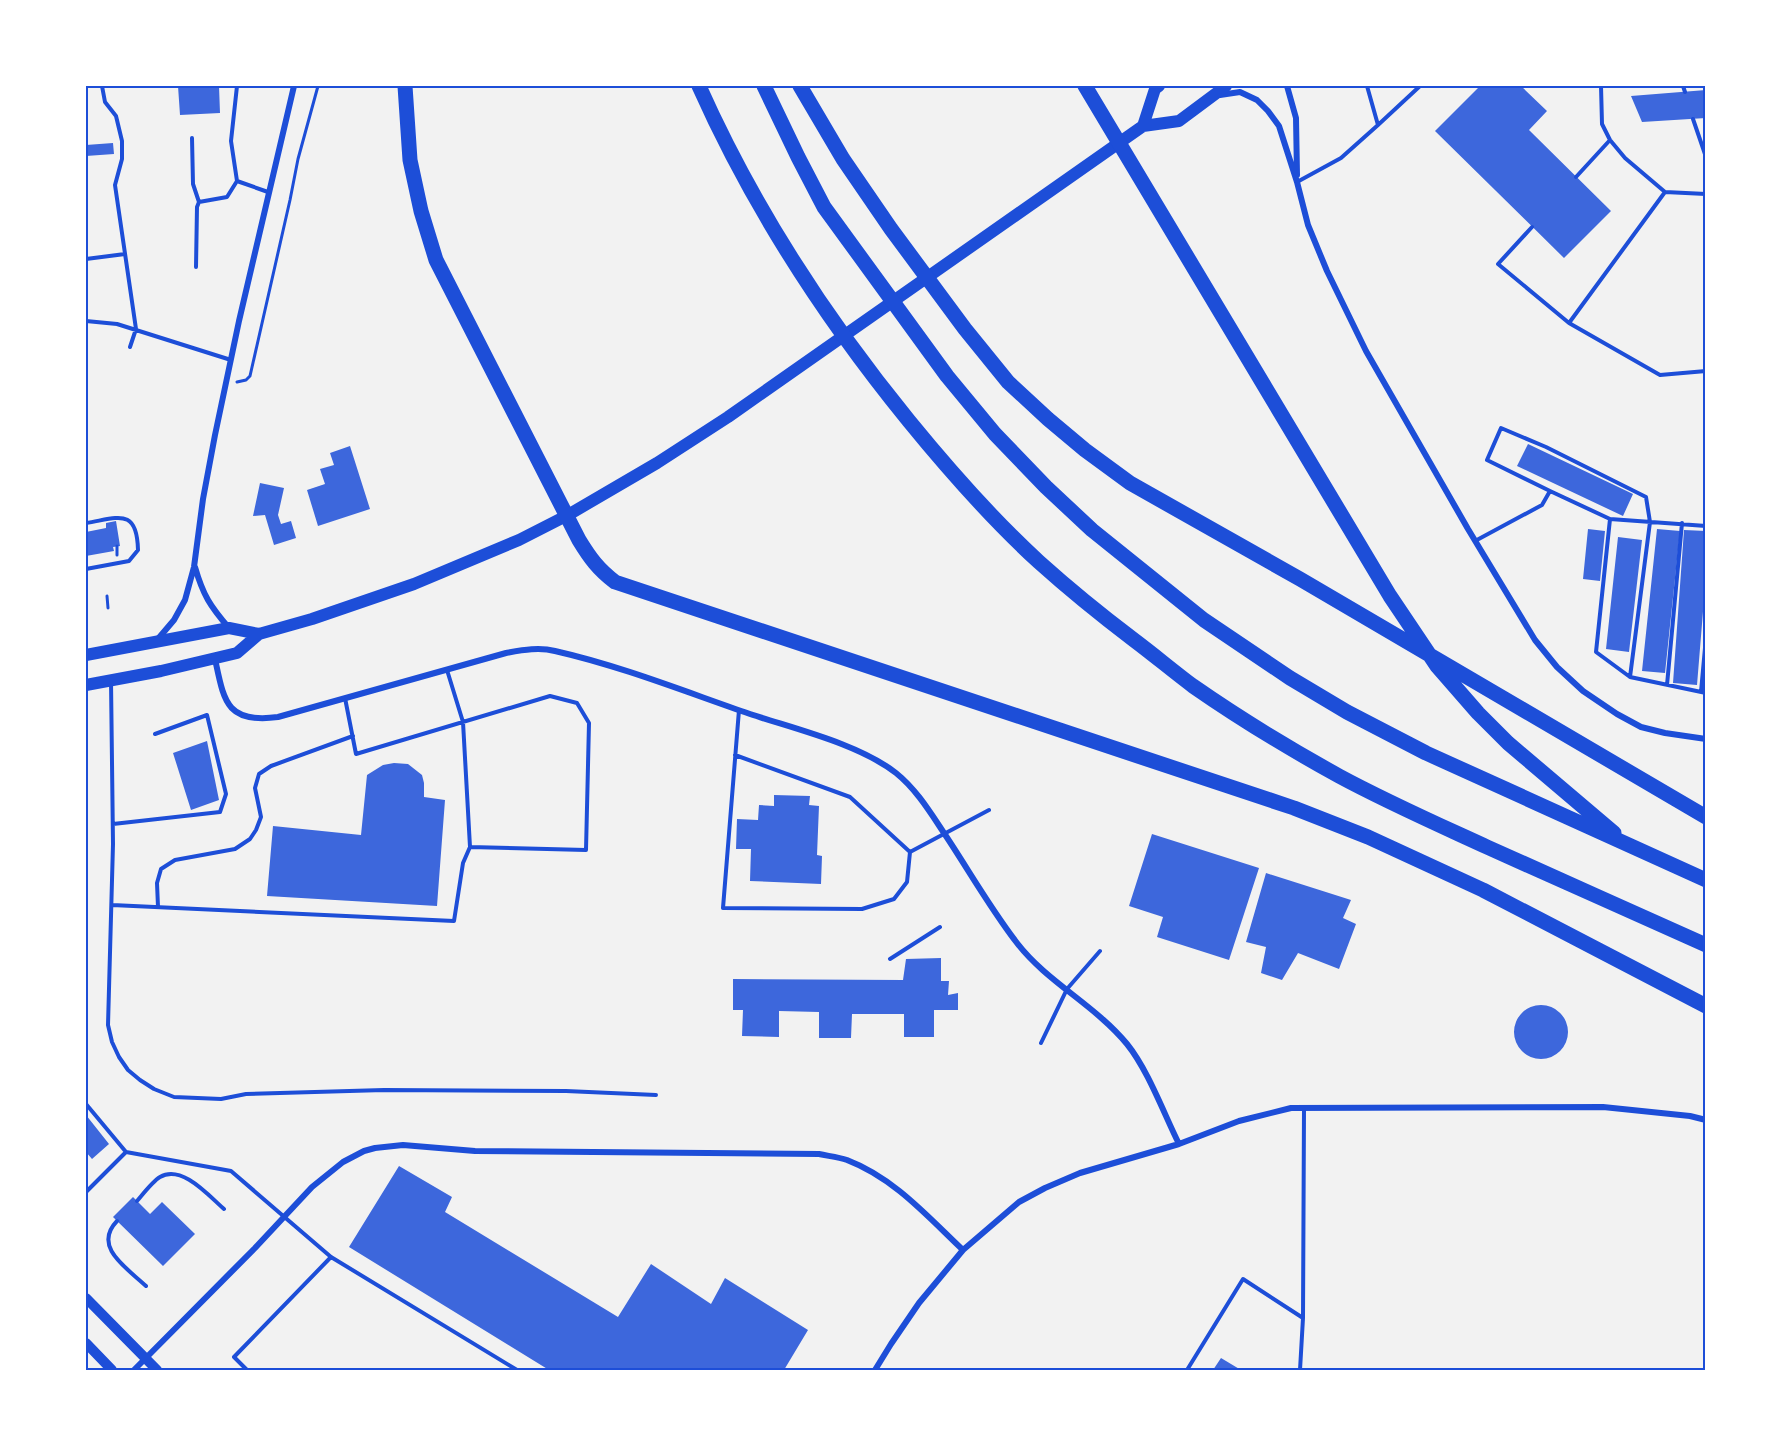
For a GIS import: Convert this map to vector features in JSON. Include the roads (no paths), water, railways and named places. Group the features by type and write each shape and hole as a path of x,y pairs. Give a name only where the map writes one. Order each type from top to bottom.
{"highway":[{"path":"405,86 410,160 435,260 589,556 600,570 615,582 1294,808 1368,837 1483,890 1706,1006"},
{"path":"699,86 754,197 778,238 870,374 949,469 1037,561 1088,604 1193,685 1340,776 1437,824 1706,945"},
{"path":"764,86 824,207 940,367 995,434 1092,530 1204,620 1290,678 1347,712 1426,753 1706,880"},
{"path":"800,86 843,159 891,229 965,329 1008,381 1078,444 1130,483 1704,816"},
{"path":"1085,86 1390,596 1437,666 1464,698 1508,743 1628,844"}],"main road":[{"path":"1143,126 1155,89 1159,86"},
{"path":"86,685 237,653 260,634 414,584 519,540 568,515 728,417 1143,126 1179,121 1226,86"},
{"path":"86,656 229,628 260,634"},
{"path":"86,1298 157,1371"},
{"path":"86,1343 112,1371"}],"street":[{"path":"154,643 174,620 185,600 194,567 203,499 231,360 294,86"},
{"path":"1287,86 1296,118 1298,182"},
{"path":"1213,96 1240,92 1257,100 1279,126 1298,182 1308,225 1366,351 1475,541 1535,640 1557,667 1583,692 1609,709 1641,727 1706,739"},
{"path":"194,567 201,589 229,628"},
{"path":"215,659 224,696 230,707 240,714 262,719 278,717 506,653 534,649 554,651 612,667 845,745 896,773 911,787 1020,946 1112,1028 1138,1060 1179,1144"},
{"path":"875,1371 919,1303 963,1250 1019,1202 1080,1173 1179,1144 1239,1121 1291,1108 1603,1107 1690,1116 1706,1120"},
{"path":"134,1371 312,1187 342,1162 364,1150 375,1148 403,1145 475,1151 819,1154 844,1159 872,1171 894,1185 963,1250"}],"lane":[{"path":"102,86 105,102 116,116 120,126 122,141 122,159 115,185 136,329 130,347"},
{"path":"199,202 227,197 237,181 231,141 237,86"},
{"path":"1366,86 1378,125"},
{"path":"1601,86 1602,124 1610,140 1625,158 1665,192 1706,194"},
{"path":"1683,86 1685,92"},
{"path":"1298,182 1341,158 1416,87"},
{"path":"1693,119 1706,157"},
{"path":"192,138 194,184 199,202 196,207 196,267"},
{"path":"1576,177 1610,140"},
{"path":"237,181 269,192"},
{"path":"1569,323 1665,192"},
{"path":"1532,226 1498,264 1569,323 1660,375 1706,371"},
{"path":"86,259 125,254"},
{"path":"86,321 117,324 136,329 231,360"},
{"path":"1630,677 1650,522 1646,497 1546,447 1501,428 1487,460 1550,491 1610,519 1650,522 1682,524 1706,526"},
{"path":"1475,541 1542,505 1550,491"},
{"path":"86,523 126,519 133,523 137,532 138,550 129,561 86,569"},
{"path":"1610,519 1596,652 1630,677 1703,693 1706,637"},
{"path":"1667,685 1682,524"},
{"path":"111,905 454,921 463,863 470,847 463,722 447,670"},
{"path":"111,681 113,824 108,1025 119,1057 128,1070 140,1080 174,1097 221,1100 246,1094 384,1090 566,1091 656,1095"},
{"path":"345,698 356,754 550,696 577,703 589,723 586,850 470,847"},
{"path":"739,710 723,908 862,909 894,899 907,882 910,852"},
{"path":"113,824 220,812 226,794 207,715 155,734"},
{"path":"158,907 157,883 162,868 175,860 235,849 250,839 261,817 255,788 259,774 271,766 353,736"},
{"path":"735,755 850,797 910,852"},
{"path":"910,852 989,810"},
{"path":"890,959 940,927"},
{"path":"1041,1043 1067,989 1100,951"},
{"path":"86,1104 126,1152 231,1171 331,1257 518,1371"},
{"path":"1300,1371 1303,1318 1304,1108"},
{"path":"86,1192 126,1152"},
{"path":"137,1201 161,1176 177,1174 189,1178 224,1209"},
{"path":"117,1221 110,1228 107,1239 111,1253 146,1286"},
{"path":"247,1371 234,1357 331,1257"},
{"path":"1187,1371 1243,1280 1303,1318"}]}
